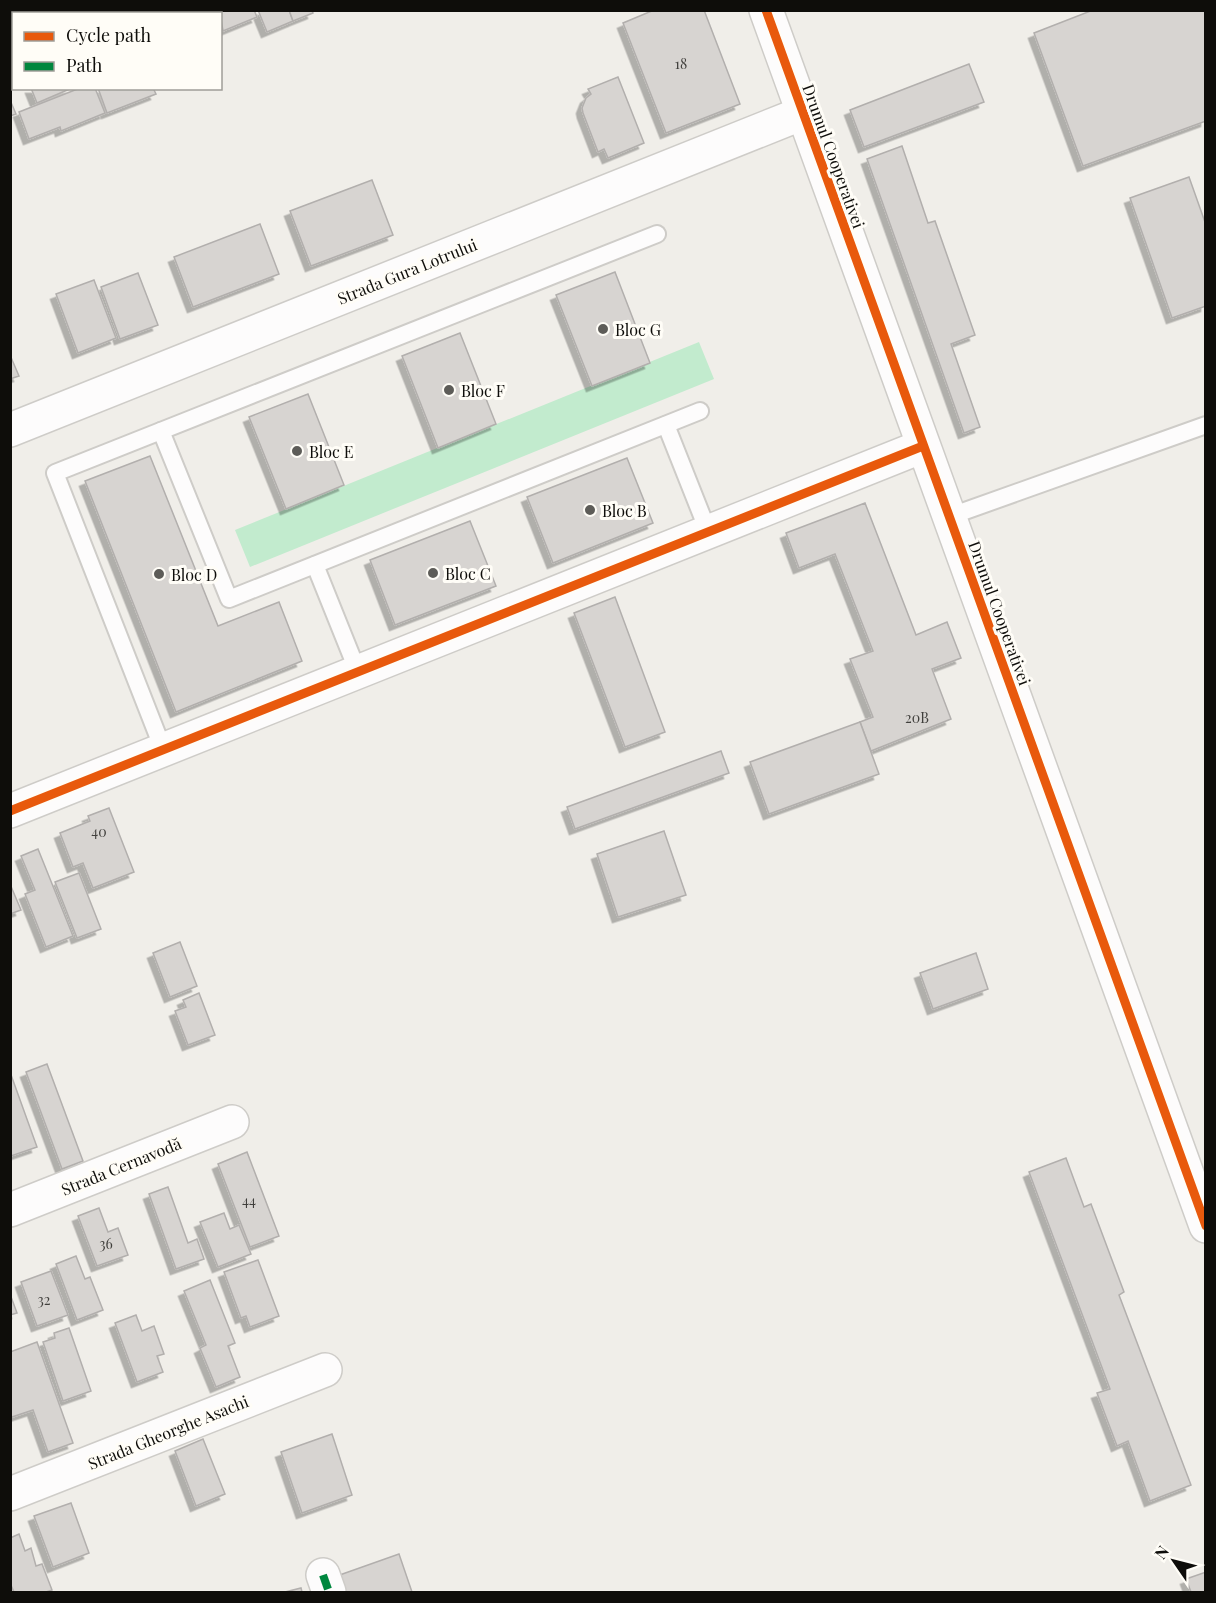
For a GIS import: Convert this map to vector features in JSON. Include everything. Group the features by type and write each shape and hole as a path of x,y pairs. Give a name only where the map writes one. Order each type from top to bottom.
{"street":[{"name":"Drumul Cooperativei","path":"766,10 1206,1226"},
{"name":"Strada Gura Lotrului","path":"10,430 803,113"},
{"path":"10,811 923,446"},
{"name":"Strada Cernavodă","path":"10,1210 232,1122"},
{"name":"Strada Gheorghe Asachi","path":"10,1494 325,1370"}],"lane":[{"path":"163,749 55,473 657,234"},
{"path":"161,431 229,599 700,411"},
{"path":"666,425 708,531"},
{"path":"948,517 1206,425"},
{"path":"315,565 358,672"}],"green space":[{"path":"699,342 714,379 250,567 235,530"}],"building":[{"path":"145,10 146,12 122,12"},
{"path":"162,10 208,10 208,12 163,12"},
{"path":"215,10 254,10 257,17 223,31 222,12"},
{"path":"258,10 289,10 293,21 267,32"},
{"path":"289,10 312,10 313,13 293,21"},
{"path":"654,10 704,10 740,104 666,133 623,23"},
{"path":"1093,10 1206,10 1206,121 1083,166 1034,33"},
{"path":"969,64 984,102 864,147 850,110"},
{"path":"618,77 644,143 608,158 604,149 598,152 582,108 586,98 591,94 588,89"},
{"path":"32,90 67,90 37,103"},
{"path":"75,90 96,90 105,113 61,131 60,127 29,139 19,112"},
{"path":"99,90 154,90 156,94 107,113"},
{"path":"10,100 16,114 10,116"},
{"path":"902,146 928,223 935,221 975,335 951,344 980,427 964,433 867,159"},
{"path":"1189,177 1206,225 1206,306 1172,318 1130,198"},
{"path":"372,180 393,235 311,266 290,211"},
{"path":"260,224 279,274 193,307 174,257"},
{"name":"Bloc G","path":"615,272 650,363 592,386 556,295"},
{"path":"138,273 158,325 120,339 101,287"},
{"path":"94,280 116,338 78,353 56,294"},
{"name":"Bloc F","path":"460,333 496,424 438,448 402,356"},
{"path":"10,355 19,376 10,379"},
{"name":"Bloc E","path":"308,394 344,485 286,509 249,417"},
{"name":"Bloc D","path":"150,456 218,626 279,602 302,661 176,712 85,481"},
{"name":"Bloc B","path":"627,458 653,523 553,563 527,497"},
{"path":"865,503 916,635 947,622 961,658 932,669 951,719 871,751 860,722 873,717 850,659 873,651 835,554 799,568 786,533"},
{"name":"Bloc C","path":"470,521 496,586 395,625 370,560"},
{"path":"615,597 665,732 625,747 574,613"},
{"path":"860,722 879,774 769,814 750,762"},
{"path":"721,751 729,773 575,829 567,807"},
{"path":"109,808 134,872 93,888 83,863 73,867 60,833 90,821 88,816"},
{"path":"664,831 686,895 618,917 597,854"},
{"path":"38,849 73,936 46,947 25,894 35,890 21,856"},
{"path":"79,873 101,929 77,938 55,882"},
{"path":"10,884 21,910 10,914"},
{"path":"180,942 197,986 170,997 153,953"},
{"path":"976,953 988,989 933,1009 920,973"},
{"path":"199,993 215,1035 188,1045 175,1011 186,1007 183,1000"},
{"path":"47,1064 83,1161 62,1169 26,1072"},
{"path":"10,1072 37,1147 11,1156 10,1155"},
{"path":"247,1152 279,1236 250,1247 218,1164"},
{"path":"1066,1158 1084,1207 1091,1204 1124,1292 1119,1295 1191,1485 1150,1501 1128,1441 1117,1446 1097,1393 1110,1389 1029,1172"},
{"path":"168,1187 188,1243 197,1239 204,1259 176,1269 149,1194"},
{"path":"99,1208 108,1232 118,1228 128,1255 97,1266 78,1216"},
{"path":"224,1213 230,1229 239,1225 251,1254 218,1267 200,1222"},
{"path":"76,1256 85,1279 90,1277 103,1310 77,1320 56,1264"},
{"path":"258,1260 279,1316 250,1327 246,1316 241,1318 224,1272"},
{"path":"51,1271 68,1315 37,1326 21,1282"},
{"path":"210,1280 235,1343 228,1346 240,1377 216,1387 200,1348 206,1345 184,1291"},
{"path":"10,1294 17,1313 10,1315"},
{"path":"136,1315 142,1331 154,1326 164,1354 157,1356 163,1372 137,1382 115,1323"},
{"path":"69,1328 91,1391 63,1401 43,1342 55,1338 54,1333"},
{"path":"37,1342 73,1443 48,1452 33,1410 12,1417 10,1413 10,1352"},
{"path":"332,1434 352,1495 302,1513 281,1452"},
{"path":"203,1439 225,1494 196,1506 175,1451"},
{"path":"71,1503 89,1553 53,1567 34,1516"},
{"path":"19,1534 25,1551 31,1548 36,1566 42,1564 52,1590 14,1592 10,1583 10,1538"},
{"path":"399,1554 412,1592 339,1592 334,1577"},
{"path":"1206,1572 1206,1592 1191,1592 1186,1579"},
{"path":"301,1588 302,1592 285,1592"}],"marked path":[{"path":"323,1575 329,1592"}],"cycle path":[{"path":"766,10 1206,1226"},
{"path":"10,811 923,446"}],"place":[{"name":"Bloc G","path":"603,329"},
{"name":"Bloc F","path":"449,390"},
{"name":"Bloc E","path":"297,451"},
{"name":"Bloc B","path":"590,510"},
{"name":"Bloc C","path":"433,573"},
{"name":"Bloc D","path":"159,574"}]}
